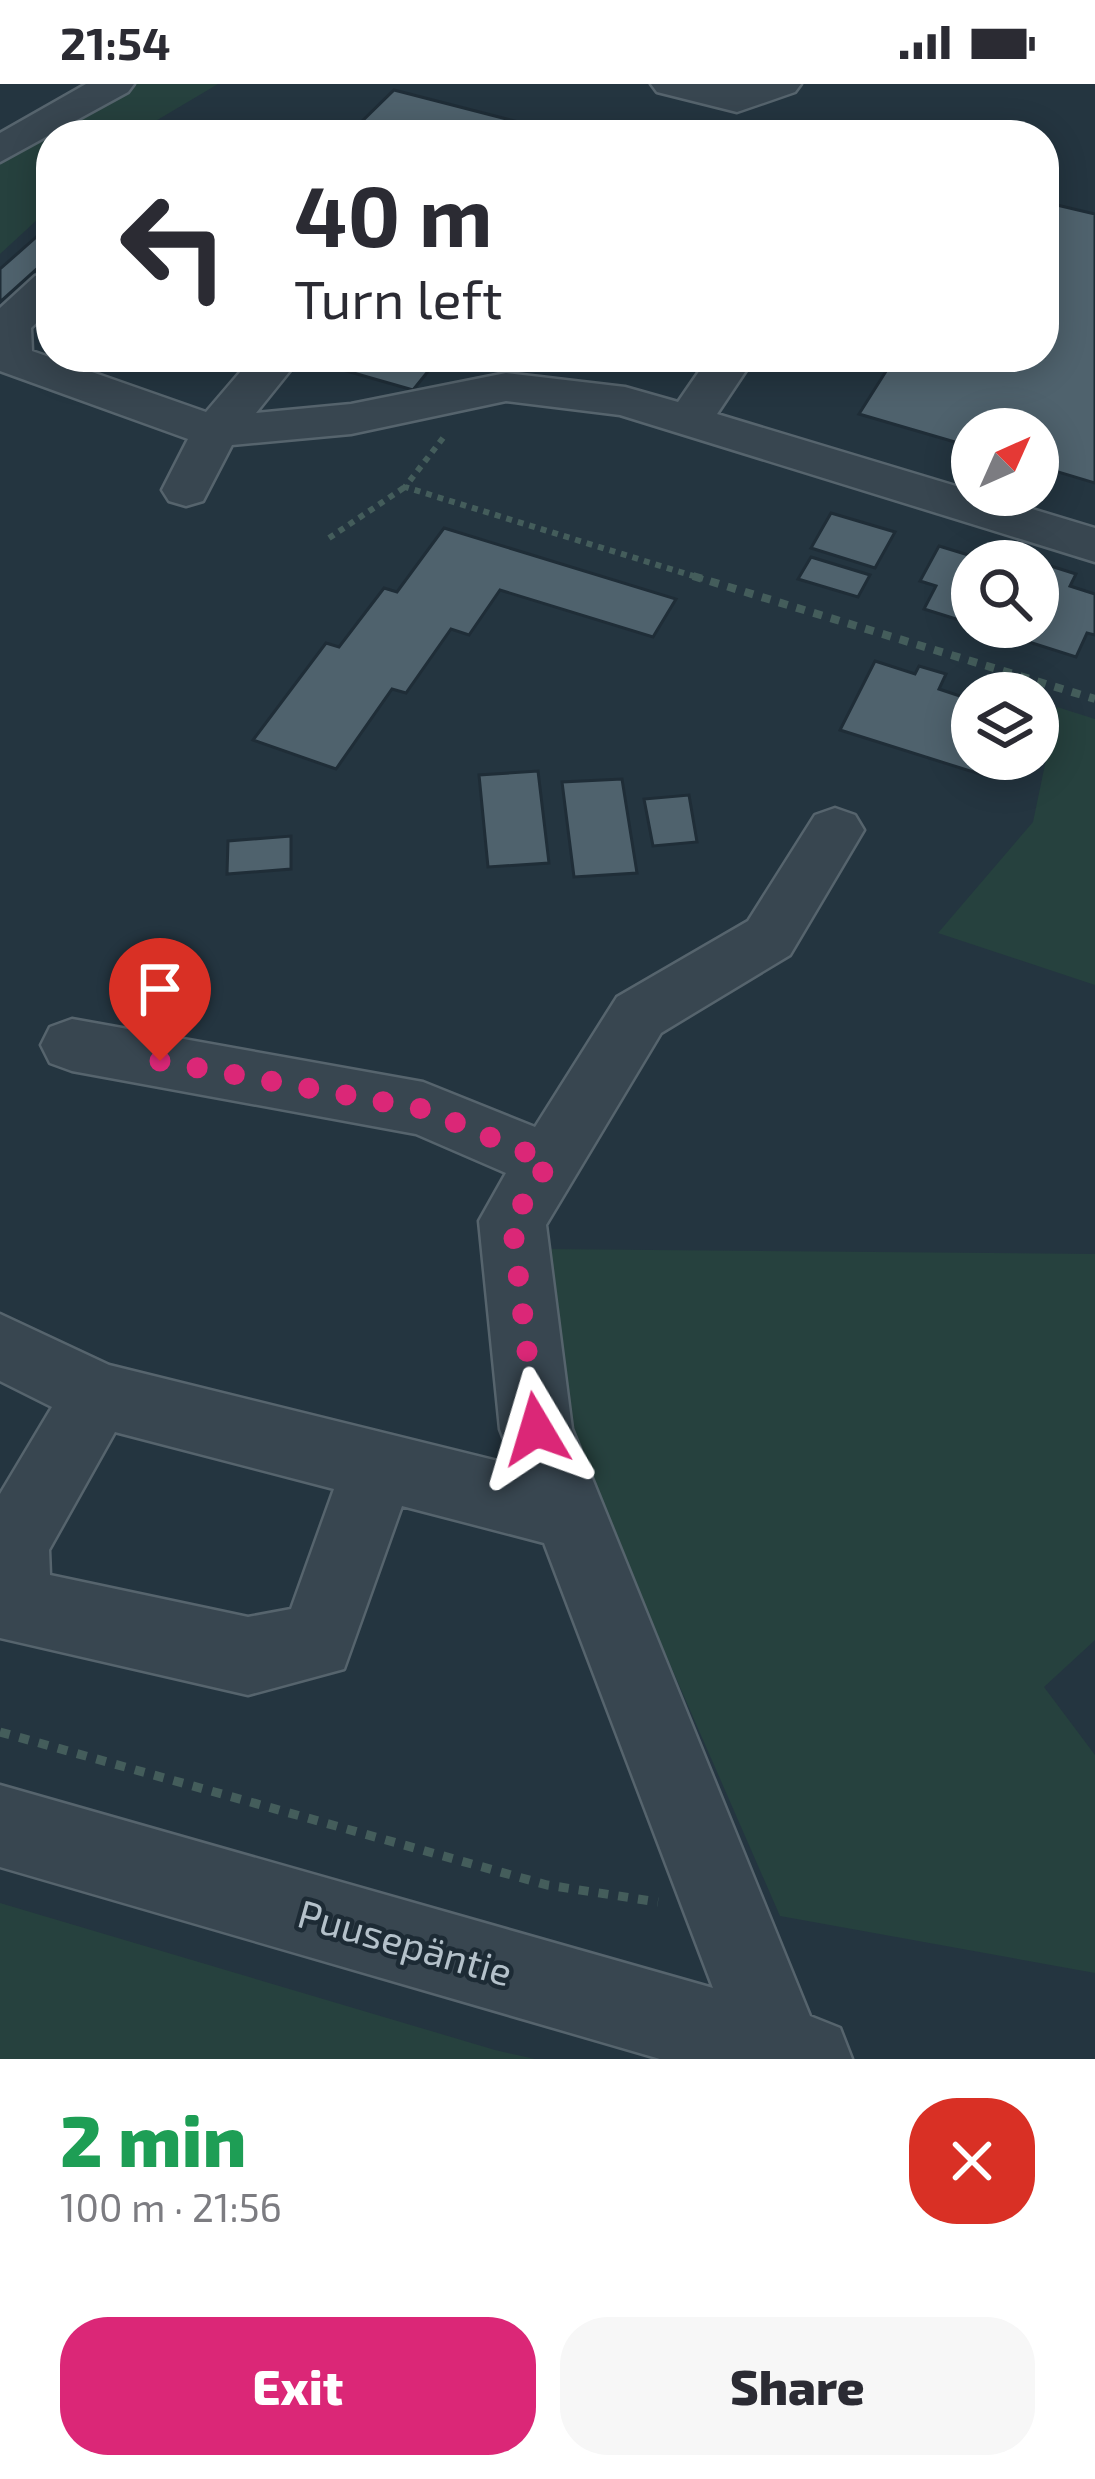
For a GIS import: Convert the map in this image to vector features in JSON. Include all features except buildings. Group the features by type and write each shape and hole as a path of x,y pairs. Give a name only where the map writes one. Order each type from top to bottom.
{"street":[{"path":"52,120 114,84"},
{"path":"671,84 737,100"},
{"path":"721,120 737,100 781,84"},
{"path":"0,150 36,129"},
{"path":"36,299 8,325 9,359 36,369"},
{"path":"46,372 215,432 351,419 506,379 625,401 1095,545"},
{"path":"186,490 215,432 265,372"},
{"path":"688,421 722,372"},
{"path":"795,2056 725,1912 536,1429 512,1221 639,1015 769,938 836,830"},
{"path":"72,1045 423,1109 549,1162"},
{"path":"0,1346 98,1395 569,1514"},
{"path":"98,1395 12,1544 6,1573 12,1605 248,1656 317,1642 379,1466"},
{"name":"Puusepäntie","path":"0,1826 795,2056"}],"path":[{"path":"329,538 405,487 506,379"},
{"path":"405,487 1095,700"},
{"path":"0,1732 548,1886 725,1912"}],"green space":[{"path":"122,84 218,84 157,120 63,120"},
{"path":"36,137 36,221 0,254 0,159"},
{"path":"1059,708 1095,719 1095,985 938,933 1033,822 1042,780 1059,780"},
{"path":"543,1249 1095,1254 1095,1640 1044,1687 1095,1755 1095,1973 780,1916 565,1424"},
{"path":"0,1903 495,2050 535,2059 0,2059"}],"route":[{"path":"160,1061 423,1109 549,1162 512,1221 536,1429"}]}
